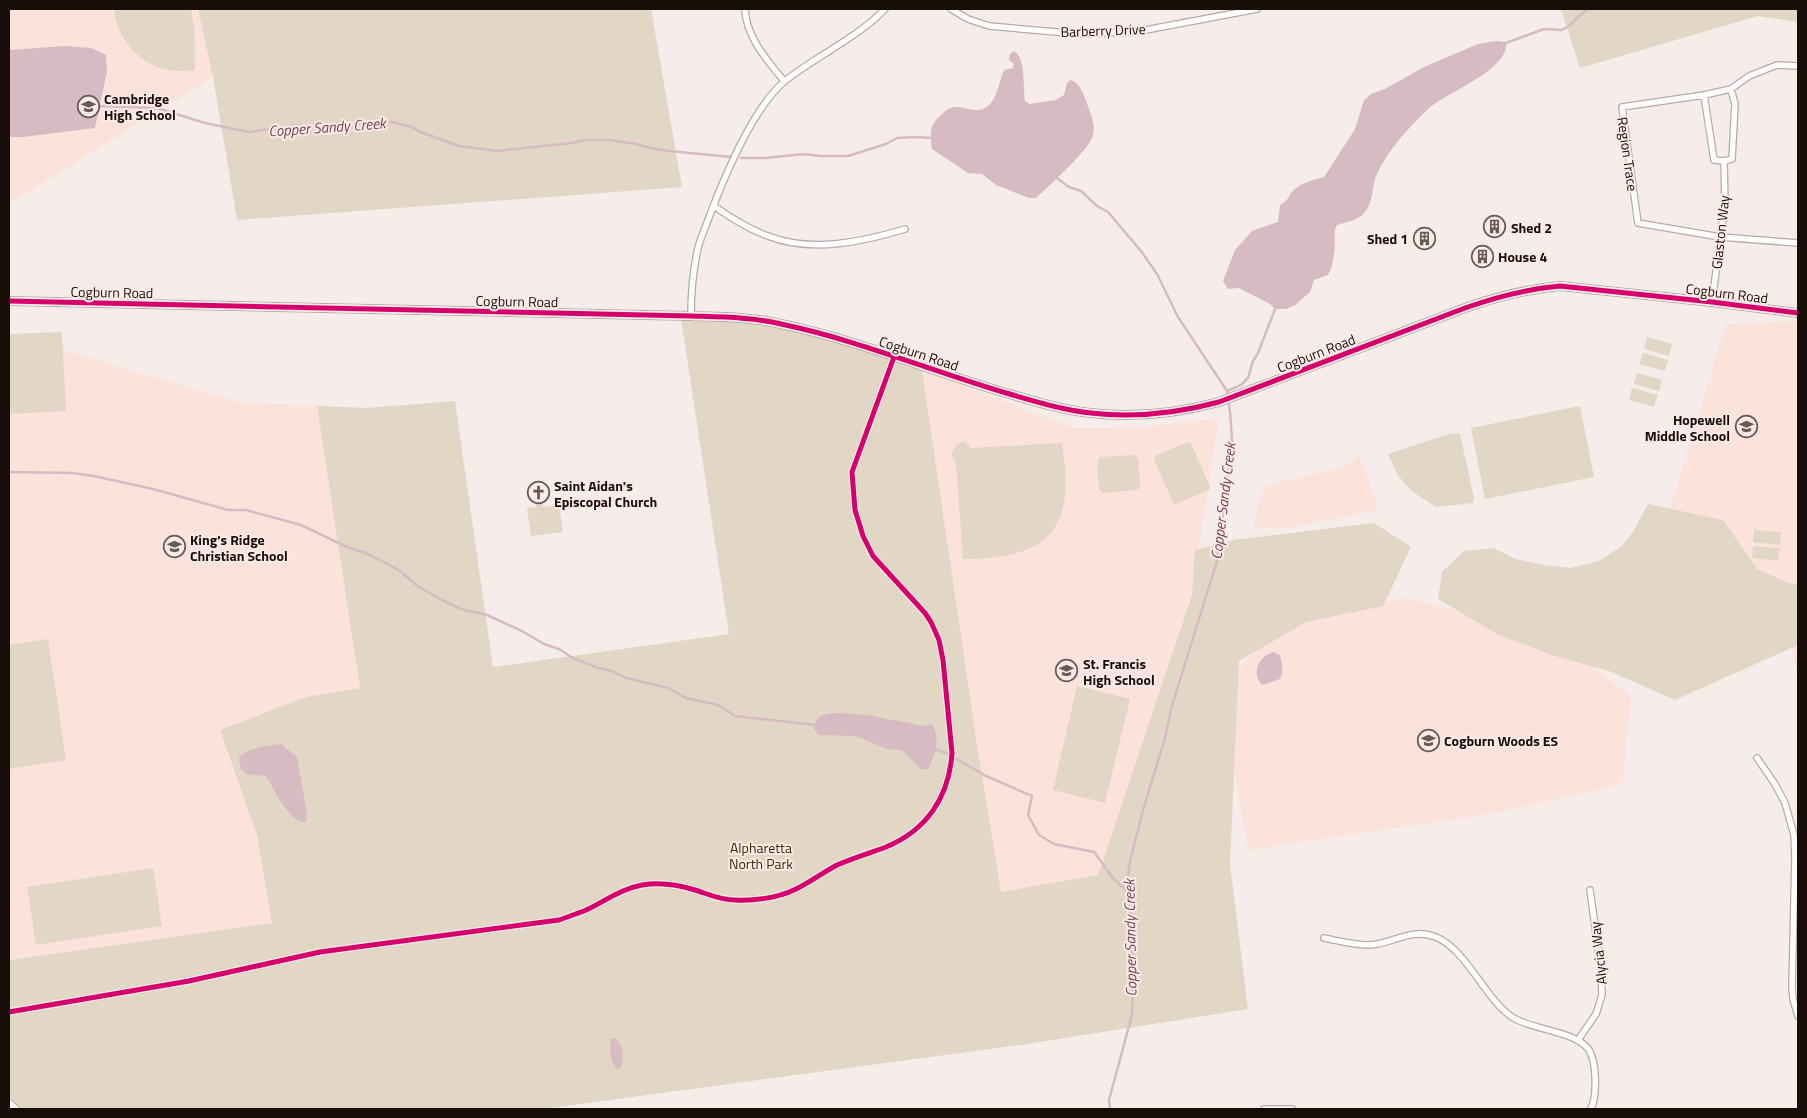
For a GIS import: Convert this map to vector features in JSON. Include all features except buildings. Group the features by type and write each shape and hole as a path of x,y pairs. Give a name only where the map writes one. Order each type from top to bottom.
{"street":[{"path":"745,9 747,26 754,41 784,81"},
{"path":"691,316 691,284 698,246 725,177 765,102 784,81 843,43 885,9"},
{"name":"Barberry Drive","path":"951,9 968,19 989,26 1079,34 1135,32 1253,9"},
{"name":"Region Trace","path":"1798,66 1777,65 1750,76 1731,89 1704,95 1622,107 1638,223 1720,237 1798,243"},
{"name":"Glaston Way","path":"1712,302 1725,204 1724,162 1732,159 1735,104 1731,89"},
{"path":"1704,95 1714,160 1724,162"},
{"path":"714,206 762,234 795,242 840,243 862,240 905,229"},
{"name":"Cogburn Road","path":"9,301 756,319 781,323 819,333 990,388 1062,408 1114,415 1155,414 1186,410 1219,402 1465,308 1520,291 1560,286 1798,313"},
{"path":"9,1012 189,981 320,952 559,920 585,910 619,892 642,885 673,885 694,889 723,899 734,900 773,896 794,890 846,861 888,846 908,835 925,821 938,804 945,788 952,754 942,649 935,631 925,613 873,556 863,536 855,510 852,472 894,357"},
{"path":"1757,758 1775,784 1785,803 1794,835 1792,987 1798,1016"},
{"name":"Alycia Way","path":"1578,1040 1596,1014 1602,995 1601,970 1590,890"},
{"path":"1324,938 1370,945 1411,934 1436,937 1451,947 1461,957 1495,1000 1512,1017 1523,1023 1555,1031 1578,1040 1588,1049 1593,1062 1595,1102 1591,1109"},
{"path":"9,1104 15,1109"},
{"path":"1264,1109 1292,1109"}],"shaded area":[{"name":"Cambridge High School","path":"9,9 198,9 213,77 9,204"},
{"path":"1496,41 1506,42 1505,52 1498,62 1476,80 1428,109 1406,131 1393,148 1377,174 1367,209 1358,218 1337,225 1330,271 1328,275 1314,280 1310,292 1295,305 1286,309 1275,309 1270,304 1239,288 1228,289 1223,281 1235,250 1252,231 1278,222 1280,205 1286,201 1297,187 1324,177 1355,129 1364,100 1371,94 1385,89 1424,67 1478,44"},
{"path":"65,46 91,48 106,55 107,71 95,128 9,137 9,50"},
{"path":"1014,51 1018,55 1022,66 1025,101 1030,104 1055,100 1064,95 1067,83 1071,80 1082,91 1091,114 1094,129 1089,144 1067,169 1036,198 1029,198 996,185 982,174 968,173 932,149 931,129 938,118 946,111 952,107 979,110 985,108 993,101 1004,70 1013,68 1014,64 1009,60 1010,54"},
{"name":"Hopewell Middle School","path":"1798,321 1798,673 1778,594 1663,531 1726,324"},
{"name":"King's Ridge Christian School","path":"9,334 239,402 317,406 360,689 306,697 220,730 257,835 272,923 9,960"},
{"name":"St. Francis High School","path":"922,370 1075,428 1147,427 1219,418 1191,597 1098,875 1001,892 976,738"},
{"path":"1359,455 1375,497 1377,510 1287,528 1254,527 1262,486 1342,468"},
{"name":"Cogburn Woods ES","path":"1404,598 1553,634 1631,697 1623,784 1496,813 1248,850 1221,693 1281,616"},
{"path":"1274,652 1280,655 1282,673 1280,679 1262,685 1257,676 1258,666 1264,657"},
{"path":"838,713 867,715 924,726 932,724 937,741 935,753 928,769 921,769 902,750 887,749 856,736 819,735 814,729 819,717"},
{"path":"281,744 297,757 307,814 306,822 300,821 288,811 266,776 246,774 241,769 239,757 249,751"},
{"path":"615,1038 622,1048 623,1055 621,1067 617,1070 611,1059 610,1051 611,1039"}],"green space":[{"path":"121,9 191,9 195,34 195,71 168,70 158,67 139,56 125,41 116,22 114,11"},
{"path":"198,9 651,9 682,187 237,220 213,77"},
{"path":"1561,9 1798,9 1798,22 1758,16 1580,68"},
{"name":"Alpharetta North Park","path":"680,312 776,326 863,346 922,370 976,738 1001,892 1098,875 1192,595 1195,550 1233,540 1374,523 1411,547 1383,606 1306,622 1239,661 1230,864 1248,1009 1027,1044 543,1109 14,1109 9,1105 9,960 272,923 257,835 220,730 306,697 360,688 317,406 366,408 455,401 493,667 729,634"},
{"path":"62,332 66,411 9,414 9,334"},
{"path":"1647,337 1672,344 1669,356 1644,349"},
{"path":"1643,353 1668,360 1665,371 1639,364"},
{"path":"1637,373 1662,380 1659,391 1634,384"},
{"path":"1632,388 1658,395 1654,407 1629,400"},
{"path":"1580,406 1594,477 1485,499 1471,428"},
{"path":"1452,433 1460,434 1474,498 1473,503 1436,507 1413,492 1405,484 1397,474 1388,454"},
{"path":"964,441 971,448 1062,443 1065,500 1057,523 1048,535 1037,544 1024,551 1009,555 994,558 963,559 956,465 951,454 957,444"},
{"path":"1187,442 1191,443 1210,487 1209,490 1176,504 1173,503 1154,459 1155,456"},
{"path":"1134,455 1138,458 1140,486 1137,490 1103,493 1099,489 1097,461 1100,457"},
{"path":"536,502 542,502 543,507 559,505 563,532 531,536 527,508 536,507"},
{"path":"1648,504 1723,520 1757,569 1798,585 1798,645 1675,700 1612,672 1555,656 1499,635 1438,599 1442,572 1464,551 1493,548 1516,559 1543,565 1571,568 1599,561 1622,546 1633,532"},
{"path":"1754,530 1781,532 1780,545 1753,542"},
{"path":"1753,546 1780,548 1778,561 1752,558"},
{"path":"48,639 66,760 9,769 9,645"},
{"path":"1077,686 1130,699 1105,803 1053,790"},
{"path":"153,868 162,926 36,945 27,887"}],"waterway":[{"path":"1506,43 1544,29 1562,30 1587,9"},
{"name":"Copper Sandy Creek","path":"100,106 157,108 205,123 249,132 290,126 346,125 387,121 412,127 459,146 497,151 587,140 610,140 669,151 732,157"},
{"name":"Copper Sandy Creek","path":"741,158 765,158 804,154 848,156 886,144 897,138 933,138"},
{"name":"Copper Sandy Creek","path":"1054,176 1069,187 1081,191 1097,206 1108,212 1141,251 1157,274 1178,317 1227,391 1232,440 1217,561 1171,709 1165,738 1130,861 1126,890 1127,905 1131,914 1132,1015 1109,1100 1110,1109"},
{"path":"1227,391 1241,385 1248,378 1253,361 1275,309"},
{"path":"9,472 73,473 94,476 153,489 228,510 246,510 301,525 382,561 400,571 419,587 442,600 461,609 487,615 522,631 544,644 559,649 571,657 598,668 612,671 626,678 668,688 686,698 718,705 735,716 817,725"},
{"path":"935,749 946,753 986,776 1032,796 1028,815 1039,835 1054,844 1094,852 1113,878 1126,890"}],"cycle path":[{"path":"9,301 691,316 748,319 781,324 838,338 1048,405 1080,412 1123,415 1172,412 1219,402 1465,308 1500,297 1536,289 1560,286 1798,313"},
{"path":"9,1012 189,981 320,952 559,920 584,911 626,889 642,885 676,885 730,900 773,897 800,887 837,865 886,847 913,831 924,821 941,798 950,769 952,753 943,660 939,640 931,622 873,556 863,536 855,510 852,472 894,357"}],"place":[{"name":"Cambridge High School","path":"88,106"},
{"name":"Shed 2","path":"1495,227"},
{"name":"Shed 1","path":"1424,238"},
{"name":"House 4","path":"1482,256"},
{"name":"Hopewell Middle School","path":"1746,427"},
{"name":"Saint Aidan's Episcopal Church","path":"538,493"},
{"name":"King's Ridge Christian School","path":"174,547"},
{"name":"St. Francis High School","path":"1067,671"},
{"name":"Cogburn Woods ES","path":"1428,740"}]}
